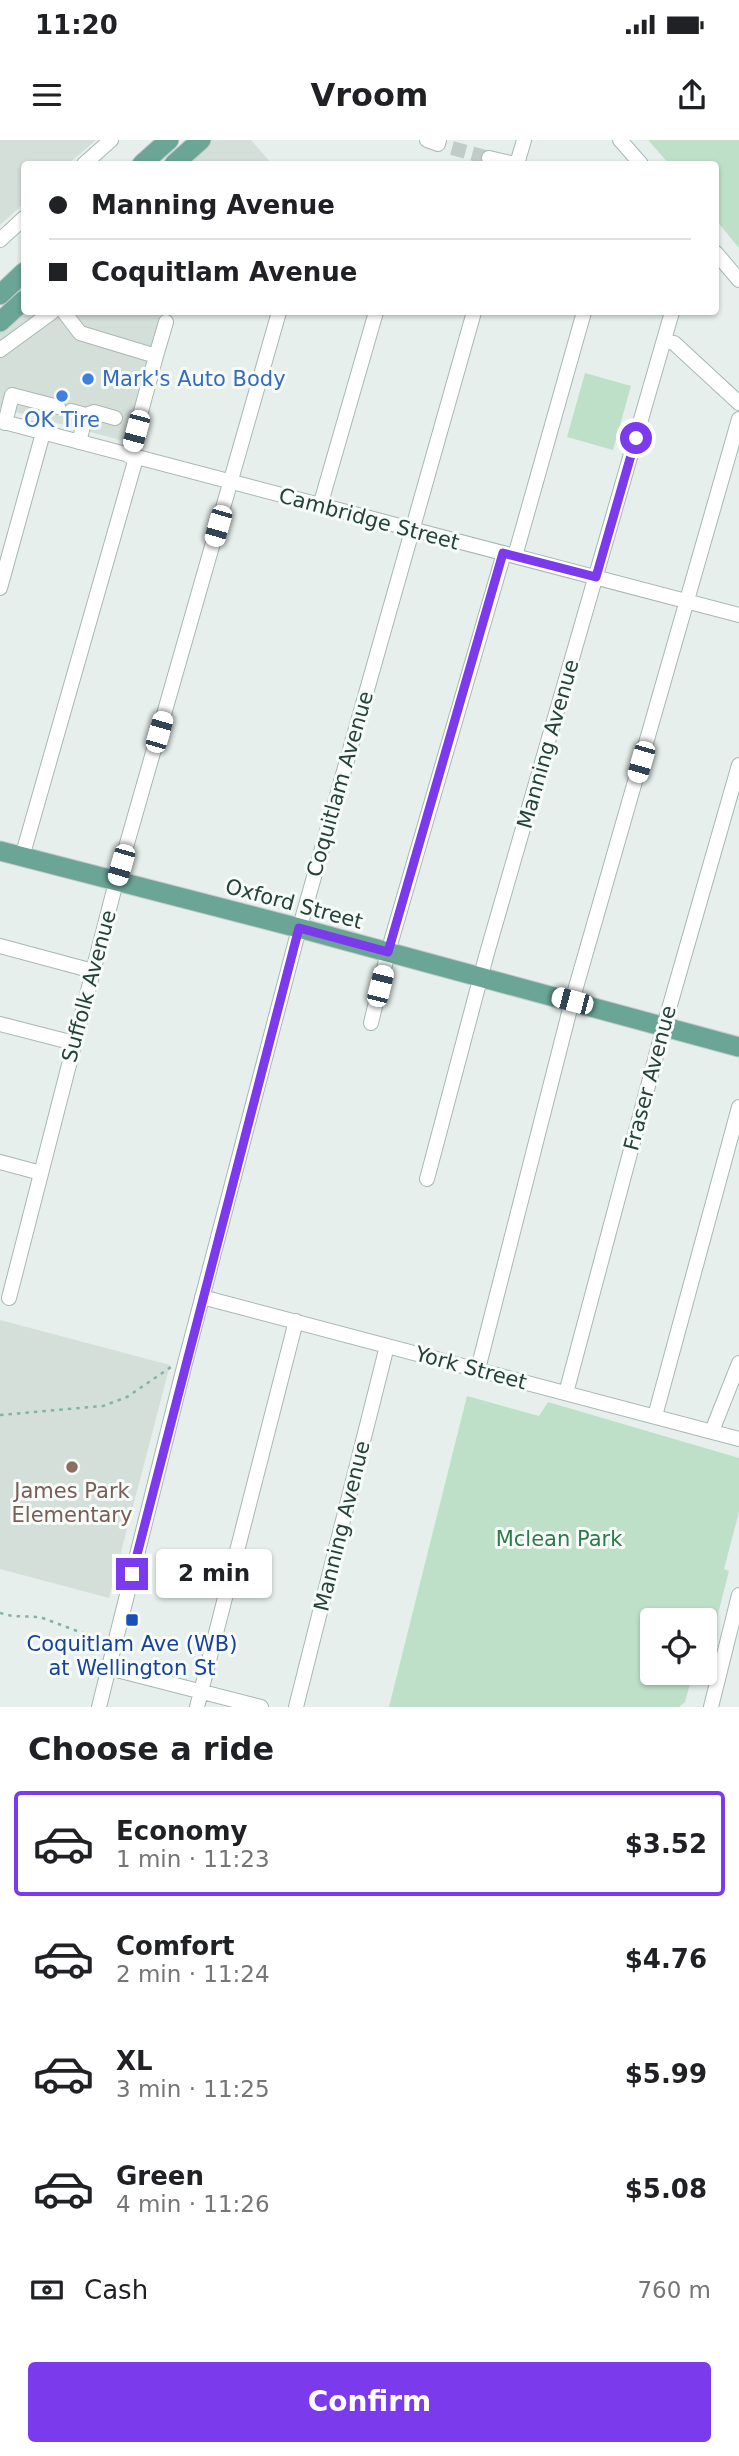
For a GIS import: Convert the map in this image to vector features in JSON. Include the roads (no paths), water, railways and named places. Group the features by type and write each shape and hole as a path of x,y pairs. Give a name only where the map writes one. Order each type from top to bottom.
{"main road":[{"path":"145,161 169,140"},
{"path":"177,161 201,140"},
{"path":"0,295 21,275"},
{"path":"0,322 21,303"},
{"name":"Oxford Street","path":"0,851 299,928 739,1047"}],"street":[{"path":"87,161 111,140"},
{"path":"517,161 524,140"},
{"path":"620,140 638,161"},
{"path":"489,158 502,161"},
{"path":"0,240 21,221"},
{"path":"719,256 739,279"},
{"path":"0,350 48,315"},
{"path":"66,315 80,333 156,356"},
{"name":"Suffolk Avenue","path":"9,1298 116,881 278,315"},
{"path":"320,506 375,315"},
{"name":"Coquitlam Avenue","path":"99,1707 184,1367 299,928 473,315"},
{"path":"370,1023 388,952 583,315"},
{"name":"Manning Avenue","path":"427,1179 481,977 671,315"},
{"path":"22,857 133,457 166,322"},
{"path":"664,341 674,343 739,403"},
{"path":"3,422 12,395 86,415 94,412 115,418"},
{"path":"79,442 86,415"},
{"path":"478,1369 572,1001 739,419"},
{"name":"Cambridge Street","path":"3,422 739,615"},
{"path":"0,587 43,433"},
{"name":"Fraser Avenue","path":"566,1393 664,1026 739,765"},
{"path":"0,946 93,971"},
{"path":"0,1024 74,1043"},
{"path":"655,1416 739,1107"},
{"path":"0,1163 41,1173"},
{"name":"York Street","path":"202,1297 739,1439"},
{"path":"197,1707 296,1321"},
{"name":"Manning Avenue","path":"296,1707 387,1346"},
{"path":"712,1431 739,1363"},
{"path":"711,1707 739,1595"},
{"path":"109,1668 261,1707"}],"tunnel":[{"path":"452,148 489,158"}],"place":[{"name":"Mark's Auto Body","path":"88,379"},
{"name":"OK Tire","path":"62,396"},
{"name":"James Park Elementary","path":"72,1467"},
{"name":"Coquitlam Ave (WB) at Wellington St","path":"132,1620"}],"park label":[{"name":"Mclean Park","path":"559,1539"}]}
